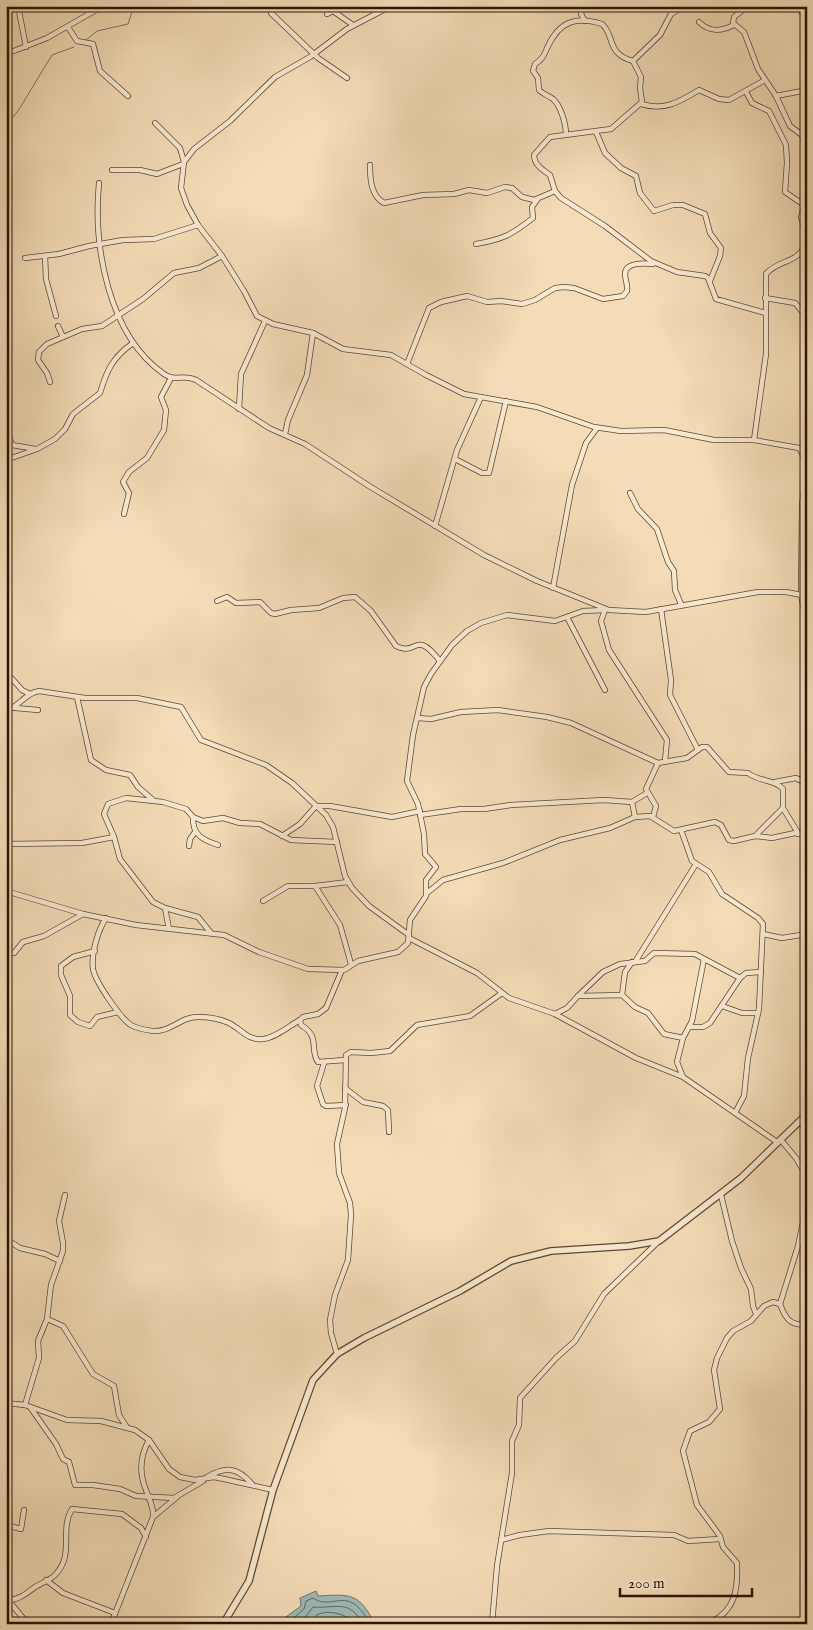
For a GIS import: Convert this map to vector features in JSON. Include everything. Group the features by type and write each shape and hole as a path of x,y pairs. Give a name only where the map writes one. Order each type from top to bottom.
{"street":[{"path":"18,6 26,47"},
{"path":"6,54 26,47 68,27 103,6"},
{"path":"112,170 157,174 183,163 194,149 243,109 270,81 314,53 352,25 391,6"},
{"path":"583,6 582,14 585,21"},
{"path":"633,61 660,35 671,14 685,6"},
{"path":"748,6 734,17 732,22 744,32 752,48 756,66 776,96 790,126 802,135 807,151"},
{"path":"793,6 800,10 807,19"},
{"path":"327,14 333,11 352,25"},
{"path":"271,13 314,53 347,78"},
{"path":"566,135 562,113 553,100 539,90 538,78 534,72 534,67 544,56 547,48 563,26 572,20 585,21 605,27 611,45 626,59 633,61"},
{"path":"699,22 712,30 723,30 734,25"},
{"path":"68,27 77,41 93,44 100,71 128,96"},
{"path":"633,61 640,77 640,88 643,98 641,104 615,127 596,132 550,137 534,155 536,163 552,177 554,191 573,208 605,226 655,264 677,272 702,275 710,281 716,299 765,313"},
{"path":"641,104 657,108 672,105 700,90 724,100 746,92 765,80"},
{"path":"776,96 807,90"},
{"path":"746,92 752,103 767,110 772,116 787,150 785,192 804,205"},
{"path":"154,124 179,147 183,163 181,182 183,194 198,225 222,256 244,291 254,313 265,321 312,333 340,348 385,353 464,394 537,407 596,428 621,431 664,430 714,440 754,440 799,448 803,455 806,470 801,595 807,624"},
{"path":"596,132 605,153 621,168 636,176 640,193 654,210 678,205 705,214 710,233 721,248 720,256 710,281"},
{"path":"370,165 371,186 384,204 404,198 454,194 469,190 487,194 505,187 512,188 524,198 537,200"},
{"path":"99,183 98,244 118,316 133,343 148,361 171,378 188,376 269,428 285,434 348,470 369,486 490,558 553,588 607,610"},
{"path":"476,244 512,235 533,218 532,208 537,200 554,191"},
{"path":"754,440 766,354 766,274 773,267 796,258 807,237 801,217 807,199"},
{"path":"25,258 59,254 123,240 154,239 198,225"},
{"path":"45,256 46,279 56,316"},
{"path":"50,382 47,373 38,360 38,354 44,346 84,328 98,328 118,316 174,273 199,268 222,256"},
{"path":"407,364 429,308 441,302 466,296 486,302 501,301 522,304 535,300 555,288 564,287 574,288 603,299 614,298 626,294 628,286 625,273 628,268 636,264 655,264"},
{"path":"765,298 795,303 807,317"},
{"path":"239,409 242,374 265,321"},
{"path":"58,326 63,337"},
{"path":"285,434 288,420 307,375 312,333"},
{"path":"6,460 37,450 54,439 64,429 73,414 97,397 102,380 113,360 133,343"},
{"path":"124,514 129,493 123,482 130,472 147,458 164,430 166,410 161,398 171,378"},
{"path":"435,526 455,459 481,397"},
{"path":"455,459 482,473 489,473 506,401"},
{"path":"6,427 12,445 37,450"},
{"path":"553,588 572,485 586,442 596,428"},
{"path":"630,493 638,509 657,529 668,562 674,571 675,590 681,604"},
{"path":"426,894 426,880 436,865 425,854 420,813 406,781 410,746 425,683 440,661 467,631 495,618 514,615 550,621 583,611 607,610 637,613 758,592 807,596"},
{"path":"217,601 227,597 236,603 258,602 274,614 291,610 319,608 343,598 355,597 371,611 396,646 405,649 422,644 426,645 440,661"},
{"path":"661,609 671,680 670,696 698,750"},
{"path":"607,610 601,621 609,650 667,740 665,761"},
{"path":"566,617 605,690"},
{"path":"6,672 22,690 30,694"},
{"path":"15,708 30,694 39,691 77,697 130,698 179,706 188,715 195,732 201,740 266,765 292,783 331,821 348,882 369,906 409,936 476,973 509,998 555,1014 636,1058 683,1077 778,1141 796,1158 807,1177"},
{"path":"77,697 91,760 106,770 130,775 138,787 154,800"},
{"path":"6,711 15,708 38,710"},
{"path":"418,718 431,718 461,712 498,710 547,717 576,725 658,763 687,758 698,750 707,747 729,772 748,773 755,779 778,784 783,789 783,808 798,833"},
{"path":"653,818 656,806 647,794 647,785 658,763"},
{"path":"772,782 796,778 807,784"},
{"path":"282,836 300,824 316,806 330,806 392,817 511,805 604,800 632,802 647,794"},
{"path":"211,933 198,917 165,908 153,902 123,864 104,814 108,804 126,798 154,800 186,809 193,817 203,821 223,818 240,823 260,824 290,840 337,842"},
{"path":"632,802 635,817"},
{"path":"755,836 783,808"},
{"path":"193,817 195,832 203,840 218,845"},
{"path":"6,892 83,914 136,925 224,935 253,950 300,967 342,970 352,964 398,952 407,945 410,920 426,894 443,880 503,863 560,840 610,828 635,817 653,818 669,829 681,830 712,822 721,825 731,840 755,836 769,838 798,833 807,836"},
{"path":"681,830 689,855 696,864 710,872 722,894 762,922 763,934 758,1013 748,1058 744,1096 735,1113"},
{"path":"189,846 190,839 195,832"},
{"path":"6,844 98,842 114,837"},
{"path":"622,995 625,972 696,864"},
{"path":"263,901 284,887 348,882"},
{"path":"315,886 340,925 352,964"},
{"path":"165,908 169,929"},
{"path":"6,953 14,953 23,942 44,936 83,914"},
{"path":"106,918 99,930 95,951 93,967 95,976 118,1012 130,1025 138,1029 162,1031 181,1020 198,1016 218,1019 230,1024 248,1037 262,1040 300,1020 302,1017 318,1014 326,1008 342,970"},
{"path":"763,934 782,938 807,934"},
{"path":"95,951 73,957 61,966 61,975 70,996 70,1015 78,1022 90,1026 97,1017 118,1012"},
{"path":"555,1014 567,1008 602,972 616,965 645,961 654,953 661,955 694,954 740,978"},
{"path":"683,1077 677,1062 683,1038 689,1027 704,959"},
{"path":"689,1027 702,1027 710,1023 740,978 746,973 761,972"},
{"path":"337,1354 331,1333 330,1320 348,1260 351,1215 350,1203 339,1173 337,1145 346,1105 346,1055 351,1052 371,1054 390,1051 421,1023 461,1019 470,1016 502,993"},
{"path":"578,996 622,995 635,1007 648,1013 664,1034 683,1038"},
{"path":"722,1006 742,1013 758,1013"},
{"path":"300,1020 301,1025 308,1029 313,1037 316,1060 324,1063 345,1060"},
{"path":"324,1063 317,1086 323,1104 326,1106 346,1105"},
{"path":"345,1088 363,1102 383,1106 388,1110 389,1132"},
{"path":"492,1624 501,1540 512,1473 512,1441 520,1425 521,1396 575,1341 604,1294 659,1241 721,1195 807,1114"},
{"path":"800,1121 807,1132"},
{"path":"25,1405 39,1358 40,1335 47,1319 51,1287 64,1245 59,1217 65,1195"},
{"path":"721,1195 732,1241 741,1268 751,1289 756,1314"},
{"path":"807,1203 798,1246 780,1304 785,1318 789,1322 807,1326"},
{"path":"6,1239 20,1248 45,1254 60,1261"},
{"path":"223,1624 248,1581 273,1490 313,1380 337,1354 364,1338 460,1290 511,1261 551,1251 629,1246 659,1241"},
{"path":"704,1624 712,1623 726,1612 737,1591 737,1563 723,1547 720,1539 695,1501 684,1446 692,1428 709,1422 720,1409 714,1370 724,1342 730,1334 747,1324 769,1303 780,1304"},
{"path":"47,1319 63,1326 93,1374 114,1386 119,1415 126,1426"},
{"path":"6,1404 25,1405 67,1420 101,1421 126,1426 149,1440 175,1475 195,1480 214,1477 273,1490"},
{"path":"30,1407 56,1444 63,1459 69,1462 74,1485 93,1485 120,1489 134,1496 177,1497"},
{"path":"111,1624 153,1517 149,1497 144,1485 141,1457 149,1440"},
{"path":"153,1517 177,1497 220,1470 226,1469 239,1472 253,1485"},
{"path":"28,1624 7,1599 24,1595 59,1570 66,1557 67,1519 72,1509 122,1514 141,1528 146,1537"},
{"path":"6,1525 21,1528 24,1510"},
{"path":"501,1540 549,1531 674,1535 688,1541 720,1539"},
{"path":"46,1580 63,1594 115,1613"}],"water":[{"path":"316,1591 318,1596 339,1595 359,1601 375,1624 289,1624 283,1619 301,1606 300,1598"}],"waterway":[{"path":"86,40 97,31 128,24 134,6"},
{"path":"6,125 18,111 52,55 74,47"}]}
